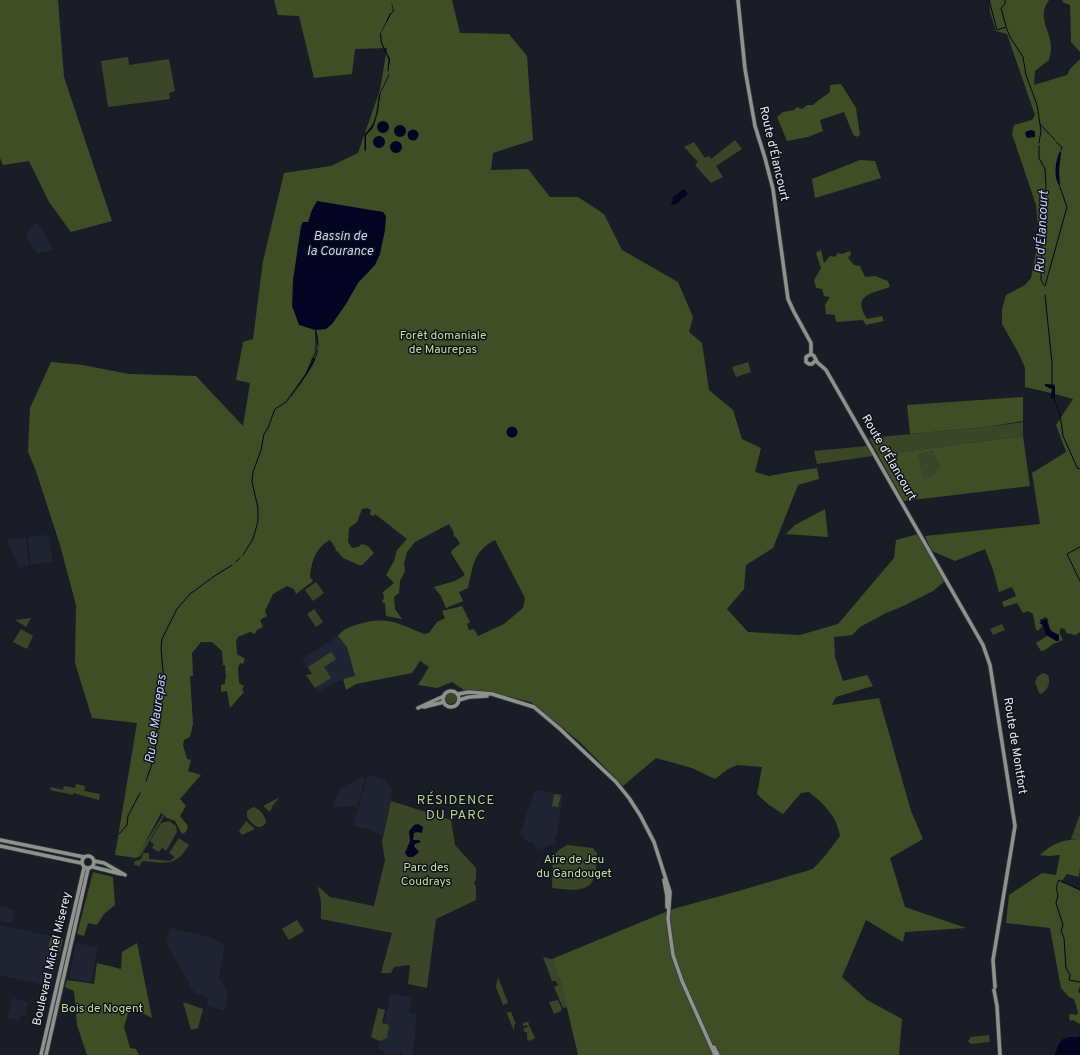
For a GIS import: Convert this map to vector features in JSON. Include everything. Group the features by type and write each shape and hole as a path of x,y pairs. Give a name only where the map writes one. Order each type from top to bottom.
{"street":[{"name":"Route d'Élancourt","path":"738,0 745,69 754,119 772,189 788,299 811,343 811,354"},
{"path":"811,354 816,360 812,364 809,364 806,362 806,356 811,354"},
{"name":"Route d'Élancourt","path":"816,360 826,370 915,526"},
{"name":"Route de Montfort","path":"915,526 983,646 990,665 1015,826 993,960 1000,1055"},
{"path":"444,702 418,708 444,696 446,692 450,691 458,694 469,692 492,694 534,707 550,719 616,782 629,798 654,842 669,894 667,906 668,920 676,964 715,1055"},
{"path":"458,694 459,700"},
{"path":"444,696 444,702 448,706 457,704 459,700 479,696 498,696"},
{"path":"0,840 84,857 90,856 94,860 104,863 125,875 92,867 86,868 81,863 0,846"},
{"path":"81,863 84,857"},
{"path":"92,867 94,860"},
{"name":"Boulevard Michel Miserey","path":"41,1055 86,868"},
{"name":"Boulevard Michel Miserey","path":"46,1055 86,868"},
{"path":"700,1020 718,1055"}],"shaded area":[{"path":"37,222 54,250 37,254 26,235"},
{"path":"48,535 53,561 31,565 28,537"},
{"path":"26,537 29,565 19,568 7,540"},
{"path":"338,636 347,647 355,677 343,679 317,692 306,675 312,674 302,659"},
{"path":"368,775 383,779 393,790 383,836 371,830 353,826"},
{"path":"358,777 365,779 357,808 352,806 333,808 334,800 340,789 357,780"},
{"path":"535,790 563,795 557,835 554,838 557,841 553,845 540,848 538,851 532,842 528,842 520,834"},
{"path":"0,906 15,910 12,923 0,921"},
{"path":"0,925 63,939 52,987 0,975"},
{"path":"170,928 213,938 225,945 219,977 228,993 225,1011 207,1006 208,997 194,992 166,943"},
{"path":"76,943 98,947 91,982 69,978"},
{"path":"391,993 412,998 409,1012 417,1014 413,1055 403,1055 403,1052 387,1054 378,1049"},
{"path":"12,998 28,1002 25,1016 20,1015 19,1021 7,1018"}],"green space":[{"path":"0,0 58,0 64,77 112,221 71,232 49,202 29,161 3,165 0,158"},
{"name":"Forêt domaniale de Maurepas","path":"274,0 452,0 460,33 509,34 527,56 533,140 493,153 491,170 528,169 550,197 578,197 604,214 622,250 678,282 693,317 689,332 702,343 709,390 733,410 742,439 761,448 755,472 769,476 817,468 819,479 798,485 773,548 746,565 744,589 727,609 748,632 800,635 838,624 894,558 896,540 918,534 946,580 933,591 860,627 852,635 834,637 835,657 843,681 867,675 873,686 836,697 832,705 879,698 911,811 923,839 890,858 905,907 966,928 905,932 903,942 866,920 842,977 867,1000 902,1019 899,1055 578,1055 561,983 552,959 673,909 813,869 840,836 833,816 820,801 809,792 801,793 783,814 769,805 757,794 762,767 737,765 728,769 715,779 692,768 656,758 623,786 581,743 531,702 483,691 464,690 452,682 437,688 418,685 429,667 420,661 412,673 356,684 346,690 343,679 355,676 347,647 338,636 348,628 366,622 383,621 399,624 424,634 429,633 437,622 445,618 442,611 462,606 470,622 467,624 469,630 474,629 478,636 504,624 523,608 525,598 495,540 488,544 478,554 473,566 468,588 459,592 463,601 446,608 441,596 434,587 455,581 465,575 451,553 452,550 460,544 453,534 454,533 449,524 415,542 407,552 404,564 405,571 400,581 399,593 394,597 395,609 402,619 386,616 385,603 383,603 382,600 384,599 383,592 394,583 386,575 394,561 397,550 407,539 375,514 374,516 370,515 371,510 367,508 362,509 357,522 349,528 348,542 352,548 358,547 362,544 368,546 374,553 362,565 359,565 343,558 337,551 335,551 336,549 330,540 321,547 315,556 310,577 313,581 296,594 294,589 287,586 273,594 265,611 267,616 260,620 263,627 257,630 255,634 250,632 238,637 236,641 237,654 245,659 243,664 240,663 238,668 239,683 244,686 242,690 244,692 230,708 227,691 221,692 221,685 225,684 226,679 222,651 212,642 201,642 192,653 193,676 190,676 193,724 190,737 184,740 183,745 187,759 191,760 188,771 201,775 180,799 186,806 180,816 188,826 186,832 182,834 175,821 167,818 161,813 137,858 115,855 137,723 92,718 75,663 76,605 60,545 36,471 28,452 30,408 51,362 83,365 129,374 196,376 243,426 250,383 236,380 243,342 253,339 263,261 284,173 331,166 358,153 380,90 387,48 355,49 352,74 314,78 299,16 278,15"},
{"path":"989,0 1049,0 1045,6 1044,18 1051,47 1049,60 1035,71 1034,85 1067,75 1070,69 1080,59 1080,632 1076,635 1066,633 1065,629 1061,628 1060,632 1063,640 1041,651 1036,643 1047,636 1049,632 1048,619 1045,617 1042,619 1042,626 1038,631 1036,630 1033,614 1028,611 1023,613 1017,603 1004,607 1002,602 1016,596 1012,587 999,592 985,549 955,561 932,551 925,536 1040,524 1032,473 1066,452 1056,425 1073,399 1055,394 1054,384 1045,384 1045,386 1052,389 1051,393 1025,387 1025,368 1002,324 1002,309 1006,295 1025,285 1031,278 1039,237 1036,205 1012,134 1014,125 1032,120 1035,115 1007,34 996,31 990,12"},
{"path":"1063,0 1080,0 1080,52 1071,42 1070,5 1062,2"},
{"path":"128,57 129,65 169,59 175,91 169,93 170,99 108,107 101,61"},
{"path":"841,84 856,108 860,135 856,137 853,134 844,112 820,120 823,131 808,137 787,141 777,117 783,112 794,110 797,107 802,109 807,105 813,105 830,92 830,85"},
{"path":"735,140 742,149 716,166 723,177 711,183 695,165 698,162 684,147 694,142 705,158 709,156 711,159"},
{"path":"860,160 875,161 881,178 815,198 812,179"},
{"path":"821,250 824,263 830,256 835,257 838,253 842,254 850,251 851,254 848,258 854,265 860,266 865,277 875,276 888,281 890,287 865,297 862,300 861,305 867,319 882,316 884,321 866,325 863,320 836,322 835,315 826,314 825,305 830,297 824,296 822,289 816,288 814,280 821,268 816,253"},
{"path":"748,362 751,372 736,377 732,367"},
{"path":"1023,397 1023,421 986,427 910,434 907,405"},
{"path":"1023,422 1023,436 878,455 869,438 986,427"},
{"path":"1023,436 1030,486 904,501 878,455","holes":["932,451 940,465 933,475 924,479 918,455"]},
{"path":"867,446 873,456 817,464 814,451"},
{"path":"932,451 940,465 933,475 924,480 918,455"},
{"path":"825,509 828,537 786,534 795,525"},
{"path":"316,582 324,593 313,601 305,590"},
{"path":"314,609 323,622 316,627 307,614"},
{"path":"31,618 26,627 15,620"},
{"path":"1002,624 1005,630 993,635 990,629"},
{"path":"21,629 33,636 27,649 13,642"},
{"path":"331,652 336,659 324,667 331,678 315,688 306,675 312,674 308,667"},
{"path":"1043,673 1048,675 1049,683 1047,688 1041,694 1039,693 1035,682 1037,677"},
{"path":"451,692 455,694 457,698 455,702 451,704 447,702 445,698 447,694"},
{"path":"76,784 85,786 84,791 100,794 99,800 73,793 73,795 50,790 51,787 63,790 64,786 75,788"},
{"path":"554,794 561,795 558,807 552,806"},
{"path":"280,797 273,805 270,812 263,806"},
{"name":"Parc des Coudrays","path":"391,801 451,820 455,845 476,868 476,879 474,883 476,886 476,900 436,919 427,988 408,984 410,965 394,967 391,973 381,973 392,933 321,919 319,887 330,897 374,906 385,860 382,842"},
{"path":"253,807 260,811 265,818 266,823 261,827 253,824 247,817 247,811"},
{"path":"1080,814 1080,839 1071,839"},
{"path":"163,815 164,816 140,857 137,856"},
{"path":"169,821 176,826 177,832 166,851 162,848 159,852 152,848 154,844 150,841 161,823"},
{"path":"246,821 255,829 242,835 239,831"},
{"path":"179,838 189,845 175,860 164,863 143,861 140,866 134,865 135,861 142,858 143,853 149,853 149,859 170,861 175,857 169,853"},
{"path":"1080,839 1079,877 1067,874 1061,882 1080,890 1080,986 1078,991 1080,994 1080,1024 1073,1020 1070,1021 1069,1015 1077,1015 1078,1012 1074,999 1069,997 1061,988 1050,928 1006,923 1009,895 1042,873 1056,875 1060,855 1040,855 1058,843"},
{"name":"Aire de Jeu du Gandouget","path":"567,845 593,848 597,853 595,875 587,887 576,890 552,888 553,856"},
{"path":"93,872 113,877 115,905 104,914 97,925 88,923 84,936 77,934"},
{"path":"297,920 304,931 289,940 282,929"},
{"path":"51,936 63,939 60,952 48,949"},
{"name":"Bois de Nogent","path":"137,943 152,1018 130,1007 124,1027 130,1048 136,1049 139,1055 87,1055 77,1025 74,991 65,987 67,980 94,984 97,963 121,969 122,952"},
{"path":"543,957 552,959 561,983 567,1007 563,1008 554,987 558,985 556,981 552,981"},
{"path":"498,977 508,1003 503,1005 496,987"},
{"path":"558,1000 562,1009 554,1014 549,1002"},
{"path":"183,1002 203,1009 198,1028 191,1030"},
{"path":"378,1008 385,1010 382,1023 389,1025 387,1038 379,1041 371,1037"},
{"path":"508,1012 511,1012 516,1024 514,1025 514,1031 507,1014"},
{"path":"530,1021 528,1023 535,1038 530,1041 527,1039 527,1032 524,1032 524,1028 528,1027 527,1025 523,1026 523,1023"},
{"path":"989,1035 990,1042 971,1044 968,1041 971,1037"}],"water":[{"path":"391,0 394,11 381,33 382,43 390,59 388,71 389,59 381,43 380,34 393,11"},
{"path":"388,73 389,76 380,94 378,112 374,125 366,135 365,152 365,134 373,125 377,114 379,95"},
{"path":"381,121 385,121 389,127 385,133 381,133 377,129 377,125"},
{"path":"398,125 402,125 406,131 402,137 398,137 394,133 394,129"},
{"path":"413,129 417,131 419,135 417,139 413,141 409,139 407,135 409,131"},
{"path":"1032,130 1035,132 1035,137 1027,138 1025,133"},
{"path":"377,136 381,136 385,142 381,148 377,148 373,144 373,140"},
{"path":"398,141 401,142 401,152 394,153 391,152 390,145 391,142"},
{"path":"1060,151 1060,187 1056,179 1056,169"},
{"path":"684,189 688,194 675,205 672,205 672,197"},
{"name":"Bassin de la Courance","path":"317,201 383,212 386,216 380,254 375,265 358,283 332,324 326,329 316,330 318,337 318,348 315,330 299,325 292,306 293,280 301,226 303,222 308,222"},
{"name":"Bassin de la Courance","path":"318,349 317,355 311,368 290,399 307,372 313,360 311,359 315,358"},
{"path":"1045,384 1055,386 1055,398 1051,399 1052,389 1045,386"},
{"path":"510,427 514,427 516,428 516,436 510,437 507,434 507,430"},
{"path":"1041,619 1044,621 1044,619 1046,619 1050,629 1059,635 1059,641 1056,641 1046,635 1043,625 1039,623 1041,622"},
{"path":"418,824 423,827 422,833 414,833 413,840 419,840 421,842 415,844 414,846 419,852 413,857 408,857 405,853 410,841 409,831 414,825"},
{"path":"1080,1036 1080,1055 1055,1055 1061,1040"}],"waterway":[{"name":"Ru d'Élancourt","path":"989,0 997,30 1006,27 1010,37 1023,57 1026,75 1037,105 1041,131 1039,143"},
{"name":"Ru d'Élancourt","path":"1005,0 1005,4 1001,8 1006,26"},
{"name":"Ru de Maurepas","path":"387,21 390,14"},
{"name":"Ru de Maurepas","path":"383,46 389,59 388,71"},
{"name":"Ru de Maurepas","path":"369,130 376,118 380,94"},
{"name":"Ru d'Élancourt","path":"1040,124 1055,140"},
{"name":"Ru de Maurepas","path":"365,134 365,150"},
{"name":"Ru d'Élancourt","path":"1056,142 1062,147 1061,150"},
{"name":"Ru d'Élancourt","path":"1039,146 1039,158 1045,169 1046,187 1043,204 1041,280 1044,285"},
{"name":"Ru d'Élancourt","path":"1045,286 1067,207 1060,187"},
{"name":"Ru d'Élancourt","path":"1045,295 1052,363 1052,384"},
{"name":"Ru de Maurepas","path":"243,555 253,539 258,521 258,508 252,482 253,472 261,450 264,434 268,428 275,409 286,402 306,374 316,351 316,333"},
{"name":"Ru d'Élancourt","path":"1054,399 1060,414 1063,436 1078,469 1080,468"},
{"name":"Ru d'Élancourt","path":"1080,547 1067,554 1080,581"},
{"name":"Ru de Maurepas","path":"236,562 240,558"},
{"name":"Ru de Maurepas","path":"146,781 153,761 164,682 161,648 162,639 177,609 190,594 232,565"},
{"name":"Ru de Maurepas","path":"119,834 127,825 128,816 140,793"},
{"name":"Ru d'Élancourt","path":"1080,890 1059,880 1057,886 1058,895 1056,903 1063,925 1061,931 1064,938 1066,968 1070,975 1069,980 1080,982"}],"district":[{"name":"RÉSIDENCE DU PARC","path":"456,808"}]}
